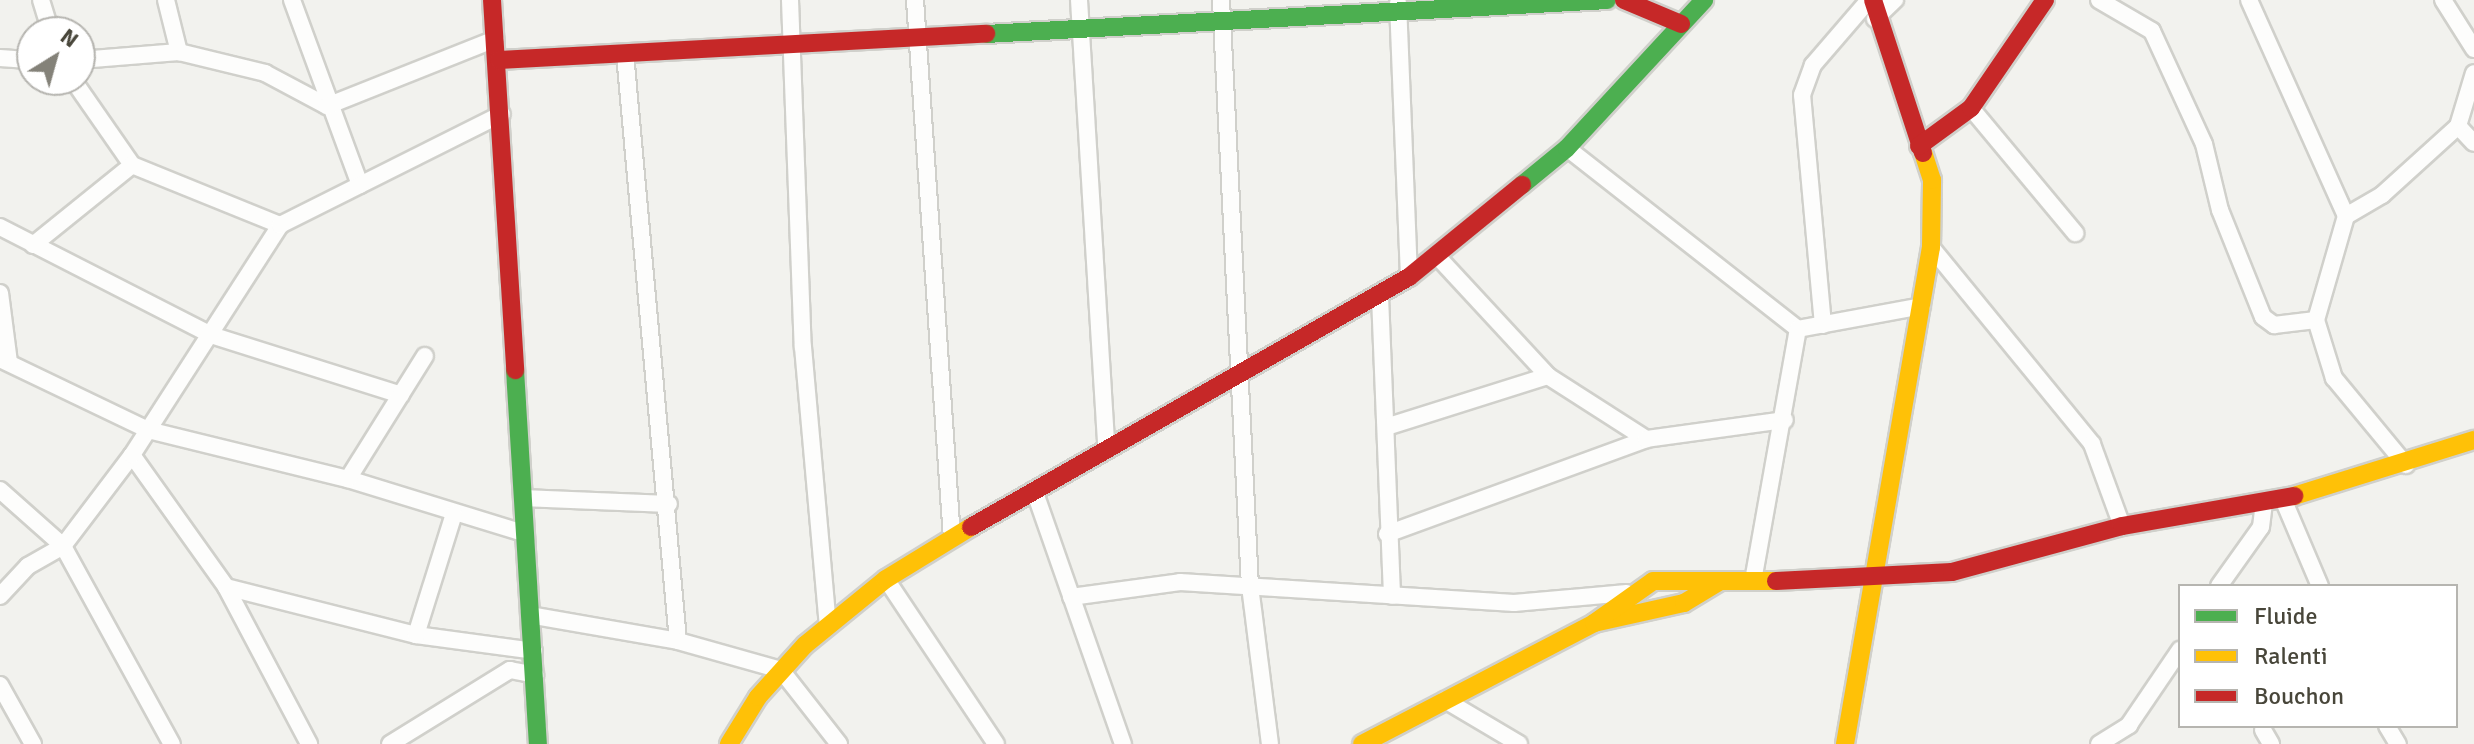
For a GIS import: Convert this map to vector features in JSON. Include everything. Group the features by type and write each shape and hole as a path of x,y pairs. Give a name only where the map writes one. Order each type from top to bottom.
{"main road":[{"path":"492,0 499,60 524,533 535,616 538,744"},
{"path":"499,60 1081,27 1222,10 1607,0"},
{"path":"1624,0 1652,6 1681,24"},
{"path":"729,744 781,670 828,625 886,579 1106,445 1380,296 1409,277 1567,148 1704,0"},
{"path":"1919,146 1971,108 2045,0"},
{"path":"1845,744 1867,581 1931,247 1932,180 1872,6"},
{"path":"1362,744 1594,623 1627,593 1678,576 1719,582 1867,581 1952,572 2122,526 2283,499 2406,465 2474,440"},
{"path":"1594,623 1684,603 1719,582"}],"street":[{"path":"166,0 179,52"},
{"path":"790,0 803,347 828,625"},
{"path":"915,0 952,538"},
{"path":"1079,0 1106,445"},
{"path":"1823,325 1802,95 1813,65 1872,6 1895,0"},
{"path":"2099,0 2152,31 2204,144 2220,210 2263,317 2274,325 2316,320"},
{"path":"2249,0 2346,216 2316,320 2334,378 2406,465"},
{"path":"2443,0 2474,49"},
{"path":"297,2 327,106 360,185"},
{"path":"1398,4 1409,277"},
{"path":"1222,10 1242,369 1250,586 1270,744"},
{"path":"96,59 179,52 265,73 327,106 495,39"},
{"path":"625,54 669,504 678,641"},
{"path":"2346,216 2382,195 2458,126 2474,73"},
{"path":"84,96 132,165 280,225"},
{"path":"1971,108 2075,233"},
{"path":"0,596 28,566 63,546 132,455 280,225 502,114"},
{"path":"2458,126 2474,143"},
{"path":"1567,148 1798,329 1922,306"},
{"path":"33,245 132,165"},
{"path":"0,227 211,335 401,395"},
{"path":"1931,247 2092,444 2122,526"},
{"path":"1436,255 1548,376 1646,439"},
{"path":"0,293 3,363 148,430 348,479 524,533"},
{"path":"1380,296 1387,534 1392,596"},
{"path":"1753,581 1785,420 1798,329"},
{"path":"348,479 425,356"},
{"path":"1386,427 1548,376"},
{"path":"1387,534 1646,439 1785,420"},
{"path":"132,455 226,587 309,744"},
{"path":"0,490 63,546 172,744"},
{"path":"1034,490 1123,744"},
{"path":"522,498 669,504"},
{"path":"2283,499 2319,584"},
{"path":"2220,584 2261,527 2264,501"},
{"path":"416,635 454,514"},
{"path":"886,579 996,744"},
{"path":"1071,597 1180,582 1514,603 1627,593"},
{"path":"226,587 416,635 534,651"},
{"path":"535,616 678,641 781,670 839,744"},
{"path":"2099,744 2129,725 2178,653"},
{"path":"390,744 510,670 536,675"},
{"path":"0,685 33,744"},
{"path":"1445,700 1519,744"}],"traffic: fast":[{"path":"986,34 1607,0"},
{"path":"1522,185 1567,148 1704,0"},
{"path":"515,370 538,744"}],"traffic: slow":[{"path":"1845,744 1931,247 1932,180 1923,153"},
{"path":"2294,496 2474,440"},
{"path":"729,744 758,697 805,645 886,579 971,527"},
{"path":"1362,744 1594,623 1653,581 1776,581"},
{"path":"1594,623 1684,603 1719,582"}],"traffic: jam":[{"path":"492,0 515,370"},
{"path":"1624,0 1681,24"},
{"path":"1873,0 1923,153"},
{"path":"1919,146 1971,108 2045,0"},
{"path":"499,60 986,34"},
{"path":"971,527 1409,277 1522,185"},
{"path":"1776,581 1952,572 2122,526 2294,496"}]}
